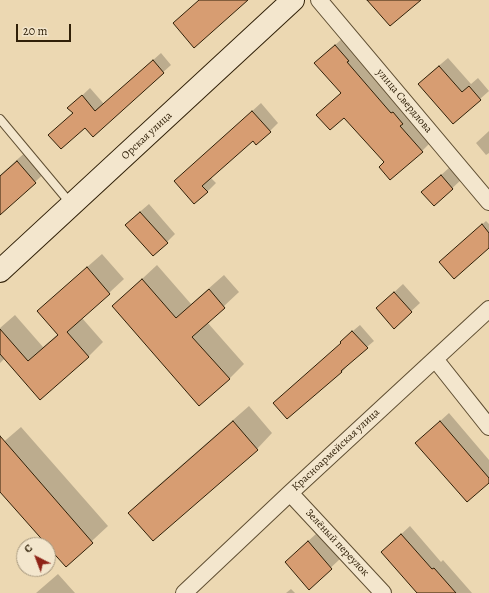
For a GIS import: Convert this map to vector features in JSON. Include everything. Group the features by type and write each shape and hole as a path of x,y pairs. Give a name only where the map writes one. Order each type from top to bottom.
{"street":[{"name":"Орская улица","path":"0,271 293,0"},
{"name":"улица Свердлова","path":"319,0 489,202"},
{"name":"Красноармейская улица","path":"184,593 489,309"},
{"path":"435,359 489,427"},
{"name":"Зелёный переулок","path":"290,493 383,593"}],"lane":[{"path":"0,119 72,205"}],"building":[{"path":"199,0 248,0 194,48 173,23"},
{"path":"367,0 421,0 390,26"},
{"path":"335,45 349,61 347,62 391,113 393,112 403,124 400,126 423,152 390,180 379,167 384,162 344,118 330,130 316,115 341,93 314,63"},
{"path":"153,60 164,73 93,137 85,128 61,149 48,135 73,113 67,108 82,95 95,111"},
{"path":"439,66 462,92 469,86 481,100 453,124 418,84"},
{"path":"252,111 271,132 256,145 253,141 202,186 208,192 194,204 174,181"},
{"path":"17,161 36,183 0,215 0,176"},
{"path":"441,175 453,189 434,206 421,192"},
{"path":"140,212 168,243 153,256 125,225"},
{"path":"482,224 489,233 489,248 454,279 439,262"},
{"path":"87,267 110,294 67,332 89,357 40,400 0,354 0,329 28,361 58,335 37,311"},
{"path":"142,279 176,318 209,289 225,308 192,337 230,379 199,406 112,306"},
{"path":"394,292 412,312 394,329 376,308"},
{"path":"352,331 368,348 287,419 273,403 341,343 340,342"},
{"path":"233,421 258,450 153,541 128,513"},
{"path":"440,421 489,478 489,483 467,502 415,443"},
{"path":"0,436 93,543 66,567 56,556 56,537 40,537 0,492"},
{"path":"401,534 456,593 417,593 381,552"},
{"path":"308,541 332,569 309,590 285,562"}]}
